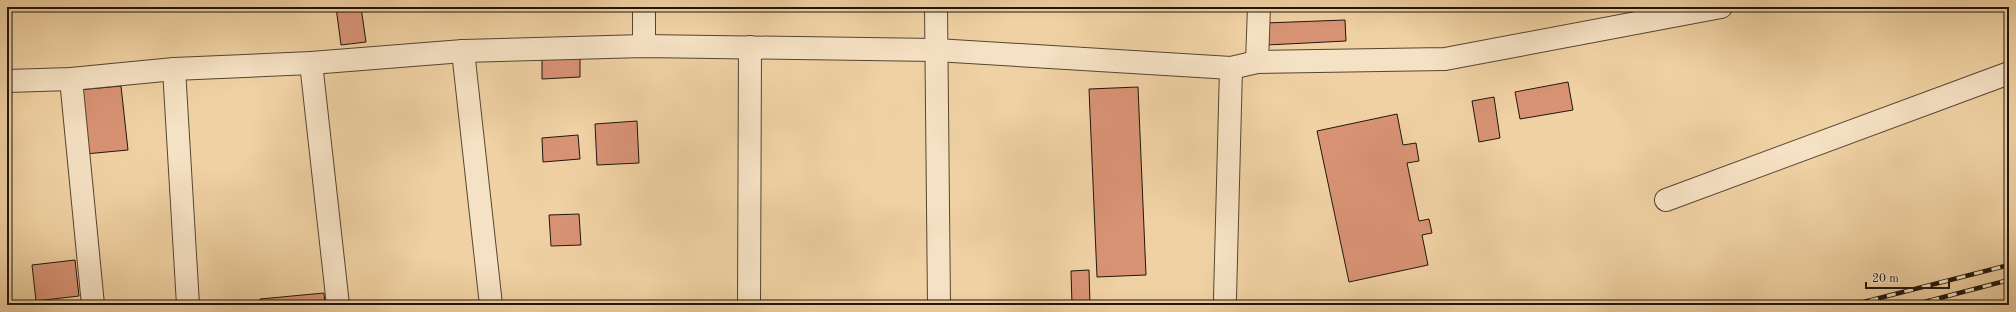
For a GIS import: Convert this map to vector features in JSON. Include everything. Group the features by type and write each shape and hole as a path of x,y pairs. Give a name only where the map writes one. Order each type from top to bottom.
{"street":[{"path":"644,7 644,46"},
{"path":"936,7 939,305"},
{"path":"1257,62 1259,7"},
{"path":"7,81 71,78 174,69 311,62 463,51 644,46 936,50 1231,68 1257,62 1445,59 1721,7"},
{"path":"749,305 750,47"},
{"path":"463,51 491,305"},
{"path":"311,62 338,305"},
{"path":"1225,298 1231,68"},
{"path":"174,69 188,305"},
{"path":"1666,200 2009,73"},
{"path":"71,78 93,305"}],"building":[{"path":"336,7 361,7 366,42 341,45"},
{"path":"1345,20 1346,41 1267,45 1266,23"},
{"path":"580,53 580,77 542,79 542,54"},
{"path":"1568,82 1573,110 1520,119 1515,92"},
{"path":"121,86 128,150 85,154 78,90"},
{"path":"1138,87 1146,275 1097,277 1089,89"},
{"path":"1494,97 1500,138 1479,142 1472,101"},
{"path":"1397,114 1403,145 1416,143 1419,161 1407,163 1419,221 1429,219 1432,233 1422,235 1428,265 1349,282 1317,131"},
{"path":"637,121 639,163 597,165 595,124"},
{"path":"578,135 580,159 543,162 542,138"},
{"path":"579,214 581,245 551,246 549,215"},
{"path":"75,260 79,296 36,301 32,265"},
{"path":"1089,270 1090,305 1072,305 1071,271"},
{"path":"324,293 325,305 261,305 260,299"}],"railway":[{"path":"1852,305 2009,265"},
{"path":"1913,305 2009,280"}]}
